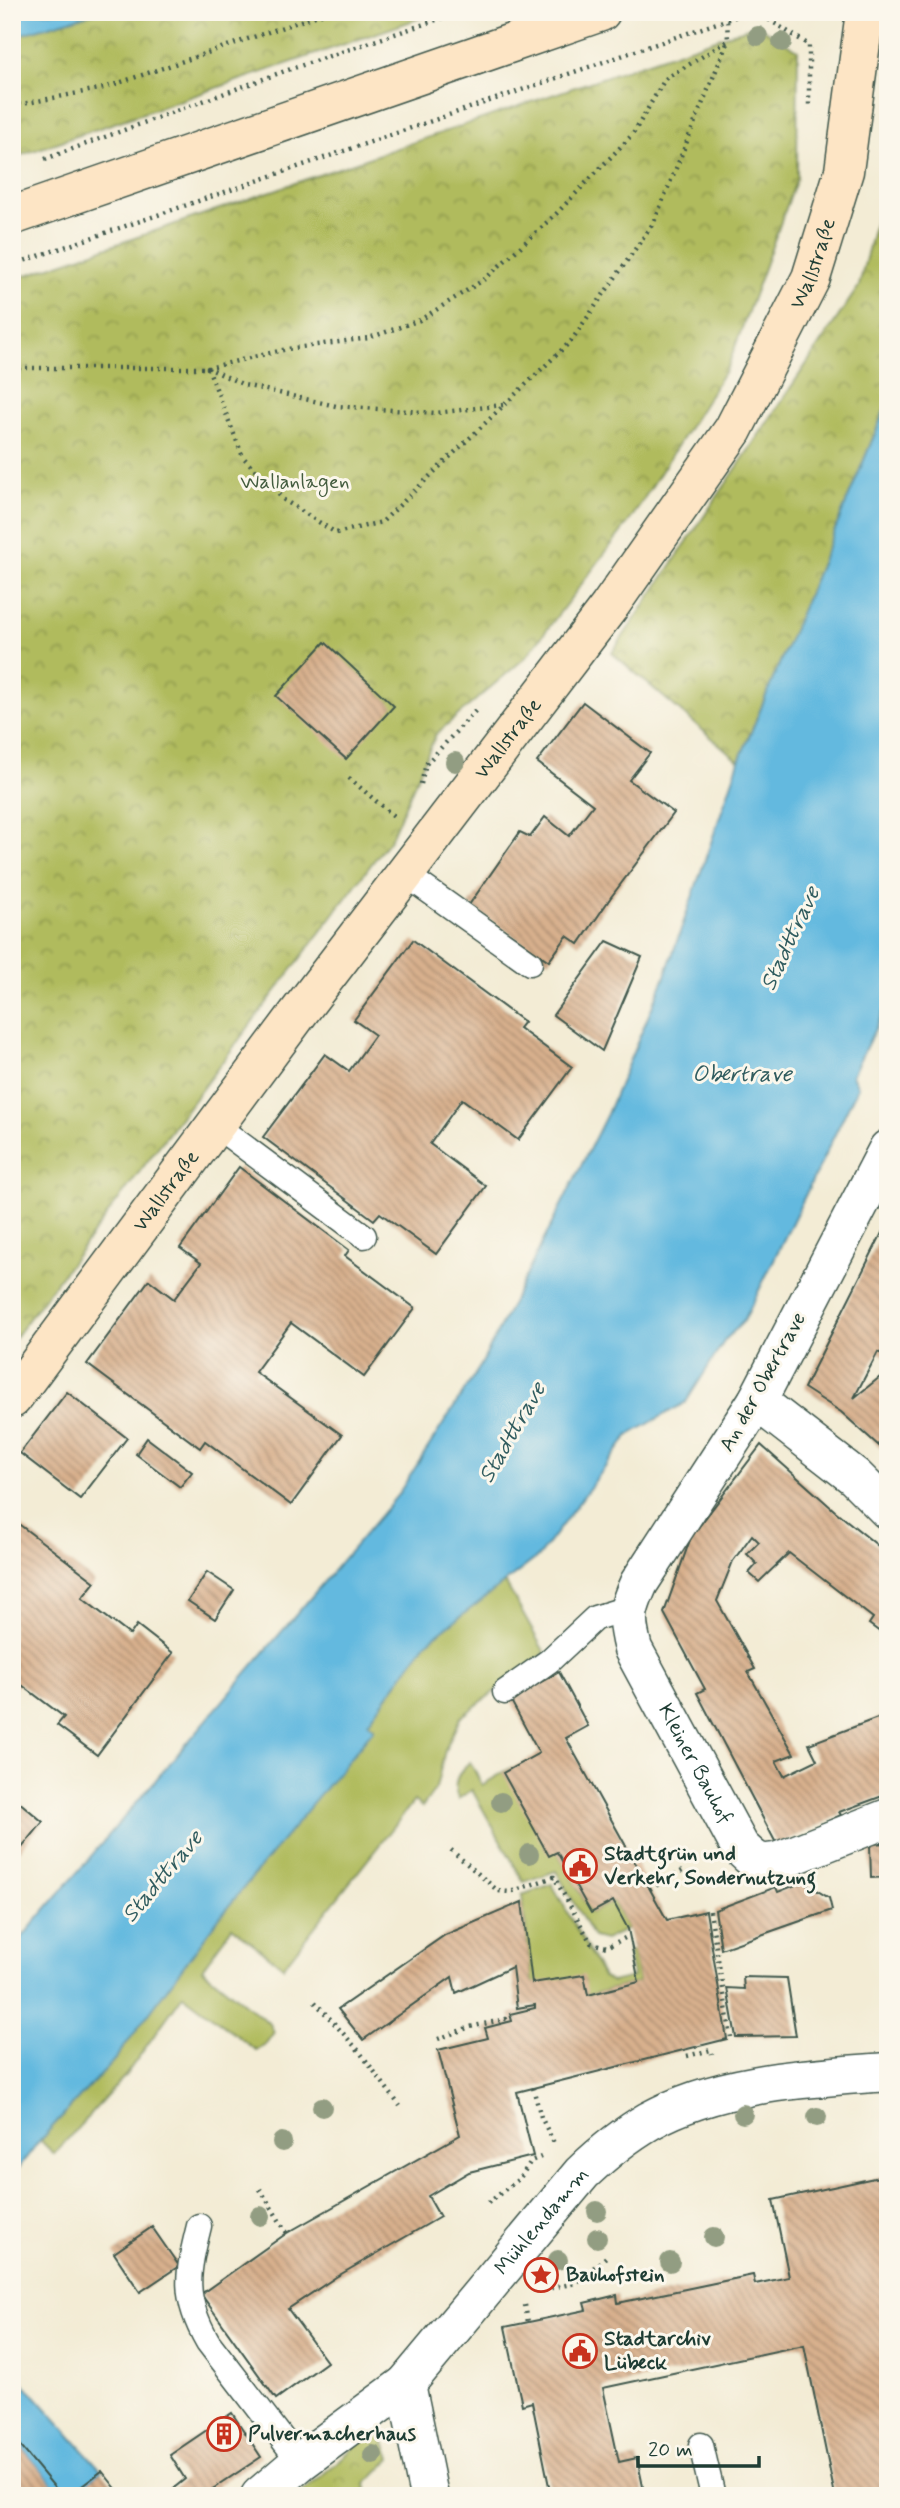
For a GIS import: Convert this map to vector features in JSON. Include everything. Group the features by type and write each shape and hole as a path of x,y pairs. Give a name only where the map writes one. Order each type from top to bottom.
{"main road":[{"path":"12,216 601,12"},
{"name":"Wallstraße","path":"12,1399 215,1125 609,607 733,430 811,278 844,171 865,12"}],"street":[{"name":"An der Obertrave","path":"628,1608 639,1583 757,1401 888,1149"},
{"path":"757,1401 855,1477 888,1510"},
{"name":"Kleiner Bauhof","path":"628,1608 627,1627 633,1649 740,1847 755,1861 766,1864 779,1861 888,1818"},
{"name":"Mühlendamm","path":"260,2496 300,2462 406,2384 582,2174 602,2154 649,2121 697,2100 741,2089 817,2078 888,2072"},
{"path":"406,2384 429,2496"}],"lane":[{"path":"405,874 530,963"},
{"path":"215,1125 364,1236"},
{"path":"505,1692 549,1661 595,1618 628,1608"},
{"path":"199,2226 188,2268 189,2299 196,2322 208,2342 300,2462"},
{"path":"701,2445 713,2496"}],"path":[{"path":"12,106 104,88 327,12"},
{"path":"38,161 285,71 460,12"},
{"path":"208,368 243,457 284,500 336,533 382,522 571,341 654,222 728,41 727,18 724,12"},
{"path":"12,265 750,12"},
{"path":"757,12 809,45 809,112"},
{"path":"12,368 208,368 287,349 369,338 419,320 485,279 556,214 633,134 665,79 728,41"},
{"path":"208,368 244,385 336,406 436,413 504,405"},
{"path":"419,790 426,764 481,705"},
{"path":"349,778 400,821"},
{"path":"451,1850 498,1891 510,1892 554,1877 591,1943 607,1947 629,1937"},
{"path":"650,1889 686,1869"},
{"path":"710,1911 731,2037"},
{"path":"315,2002 359,2051 400,2106"},
{"path":"438,2039 470,2027 506,2019 508,2022"},
{"path":"685,2049 688,2061"},
{"path":"533,2088 541,2117 554,2144 582,2174"},
{"path":"488,2203 510,2187 520,2178 531,2161 539,2158 554,2144"},
{"path":"260,2189 287,2233"},
{"path":"545,2290 576,2283 606,2257"}],"green space":[{"path":"97,12 438,12 12,158 12,37"},
{"name":"Wallanlagen","path":"756,25 798,50 797,178 728,366 631,519 526,657 436,734 391,838 12,1341 12,280"},
{"path":"888,170 888,402 739,761 612,653 859,286"},
{"path":"505,1582 545,1653 460,1718 445,1750 436,1788 422,1807 414,1801 283,1967 232,1927 202,1969 270,2024 274,2032 264,2046 256,2050 183,1995 125,2076 54,2154 40,2140 115,2059 222,1914 374,1728 368,1723 426,1643"},
{"path":"470,1762 482,1785 511,1768 591,1913 613,1901 628,1929 605,1940 593,1937 556,1871 524,1882 472,1790 458,1799 457,1779"},
{"path":"552,1884 603,1977 612,1982 633,1977 628,1952 633,1951 639,1982 588,1995 532,1983 522,1895"},
{"path":"379,2426 391,2459 366,2484 368,2496 298,2496"}],"water":[{"path":"12,12 97,12 12,37"},
{"name":"Obertrave","path":"888,402 888,1003 852,1075 858,1087 744,1321 725,1340 686,1402 629,1435 539,1556 426,1643 368,1723 374,1729 222,1914 115,2059 40,2140 12,2176 12,1949 397,1496 481,1365 607,1114 664,979 739,761"},
{"path":"12,2370 102,2471 71,2496 62,2496 12,2436"}],"building":[{"path":"325,642 394,706 346,759 276,696"},
{"path":"583,702 650,753 629,780 674,813 579,944 567,936 549,961 469,905 520,832 530,837 545,817 569,836 593,805 537,762"},
{"path":"413,940 524,1022 519,1028 572,1067 518,1140 462,1099 430,1144 486,1186 436,1254 380,1213 374,1220 263,1137 325,1054 349,1071 375,1035 354,1020"},
{"path":"607,941 642,957 602,1051 553,1015"},
{"path":"239,1167 349,1250 345,1256 415,1308 364,1377 291,1323 255,1372 342,1435 291,1505 205,1441 200,1448 87,1364 149,1280 174,1299 201,1263 180,1248"},
{"path":"888,1221 888,1358 878,1352 854,1398 888,1371 888,1454 841,1412 804,1388"},
{"path":"67,1392 127,1438 80,1499 20,1453"},
{"path":"147,1438 192,1472 180,1487 136,1454"},
{"path":"761,1445 888,1554 888,1638 869,1624 873,1618 789,1553 759,1582 749,1573 757,1564 747,1554 759,1542 752,1535 733,1561 717,1601 755,1669 748,1672 794,1754 776,1761 784,1776 817,1760 809,1744 888,1714 888,1794 839,1812 841,1815 777,1845 697,1693 705,1689 664,1613 691,1537"},
{"path":"12,1519 95,1582 82,1598 130,1635 137,1625 173,1653 97,1755 57,1725 64,1717 19,1683 12,1692"},
{"path":"207,1572 234,1590 215,1619 188,1601"},
{"path":"559,1672 588,1726 566,1738 667,1920 706,1911 727,2039 517,2092 533,2156 469,2172 428,2196 440,2217 336,2277 288,2309 327,2362 276,2399 201,2294 287,2233 460,2135 438,2050 488,2038 485,2028 512,2021 510,2014 535,2008 535,2005 517,2008 512,1967 456,1993 452,1977 363,2040 338,2009 445,1935 522,1902 532,1983 584,1975 588,1995 639,1982 628,1929 613,1901 591,1913 557,1852 549,1856 503,1773 539,1753 510,1699"},
{"path":"12,1796 43,1822 12,1860"},
{"path":"888,1843 888,1877 871,1878 870,1844"},
{"path":"803,1882 829,1898 832,1910 721,1949 715,1910 776,1887 778,1892"},
{"path":"743,1977 787,1978 796,2036 736,2037 727,1988 744,1989"},
{"path":"888,2175 888,2496 835,2496 804,2345 603,2388 619,2462 637,2458 645,2496 551,2496 532,2402 522,2405 505,2327 586,2310 584,2303 617,2295 618,2303 753,2275 755,2284 789,2277 773,2200"},
{"path":"152,2227 179,2266 140,2292 114,2253"},
{"name":"Pulvermacherhaus","path":"232,2413 261,2457 202,2496 164,2496 185,2479 170,2455"},
{"path":"12,2436 62,2496 12,2496"},
{"path":"102,2471 122,2496 71,2496 82,2486"}],"place":[{"name":"Stadtgrün und Verkehr, Sondernutzung","path":"580,1866"},
{"name":"Bauhofstein","path":"541,2275"},
{"name":"Stadtarchiv Lübeck","path":"580,2351"},
{"name":"Pulvermacherhaus","path":"224,2434"}],"water label":[{"name":"Stadttrave","path":"791,939"},
{"name":"Stadttrave","path":"513,1433"},
{"name":"Stadttrave","path":"163,1877"}]}
